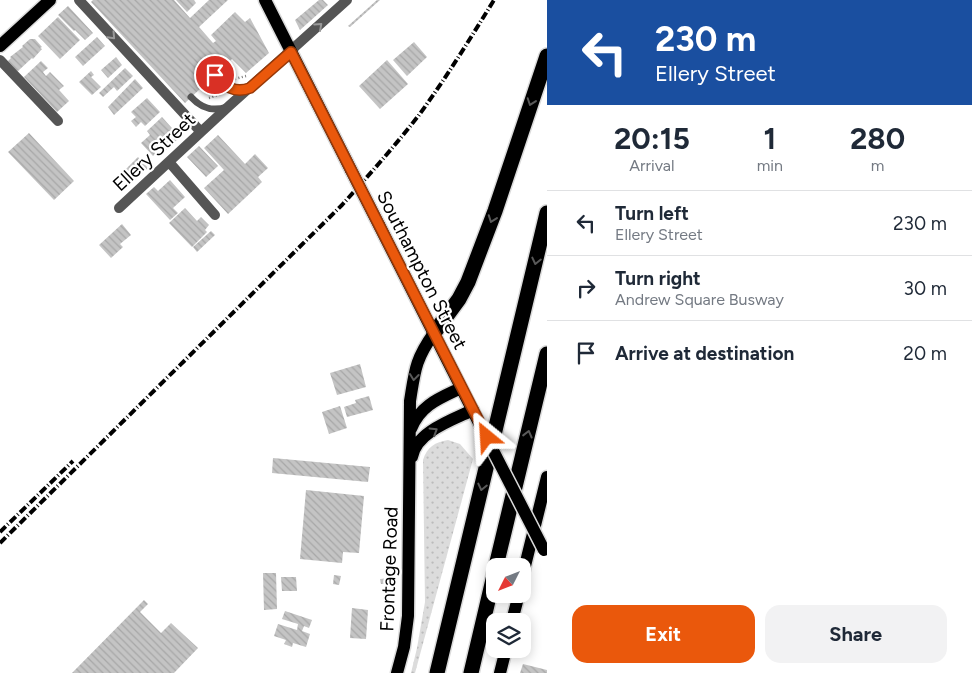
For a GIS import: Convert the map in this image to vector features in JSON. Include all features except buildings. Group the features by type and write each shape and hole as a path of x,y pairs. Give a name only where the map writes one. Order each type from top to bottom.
{"highway":[{"path":"434,333 459,299 468,282 492,218 547,56"},
{"path":"437,673 547,213"},
{"path":"498,558 547,354"},
{"path":"471,673 487,603"},
{"path":"429,673 446,640"}],"main road":[{"path":"0,46 50,0"},
{"name":"Southampton Street","path":"264,0 545,553"},
{"name":"Frontage Road","path":"397,673 404,646 408,616 410,401 415,368 424,347 434,333"},
{"path":"410,435 415,420 424,408 462,388"},
{"name":"Frontage Road","path":"410,465 413,452 426,436 473,410"},
{"path":"527,558 547,477"},
{"path":"500,673 504,658"}],"street":[{"path":"79,0 201,132"},
{"name":"Ellery Street","path":"119,208 348,0"},
{"path":"0,60 58,121"},
{"path":"169,162 215,215"}],"lane":[{"path":"215,75 232,89 250,88"},
{"path":"191,97 200,105 209,109 230,106"}],"path":[{"path":"229,75 236,79 249,75"},
{"path":"206,98 220,94 214,88"}],"shaded area":[{"path":"448,440 460,444 473,459 415,673 411,673 425,602 423,460 432,446"}],"railway":[{"path":"0,543 342,205 419,115 494,0"},
{"path":"0,532 73,461"}],"route":[{"path":"215,75 232,89 245,90 250,88 291,52 487,437"}]}
